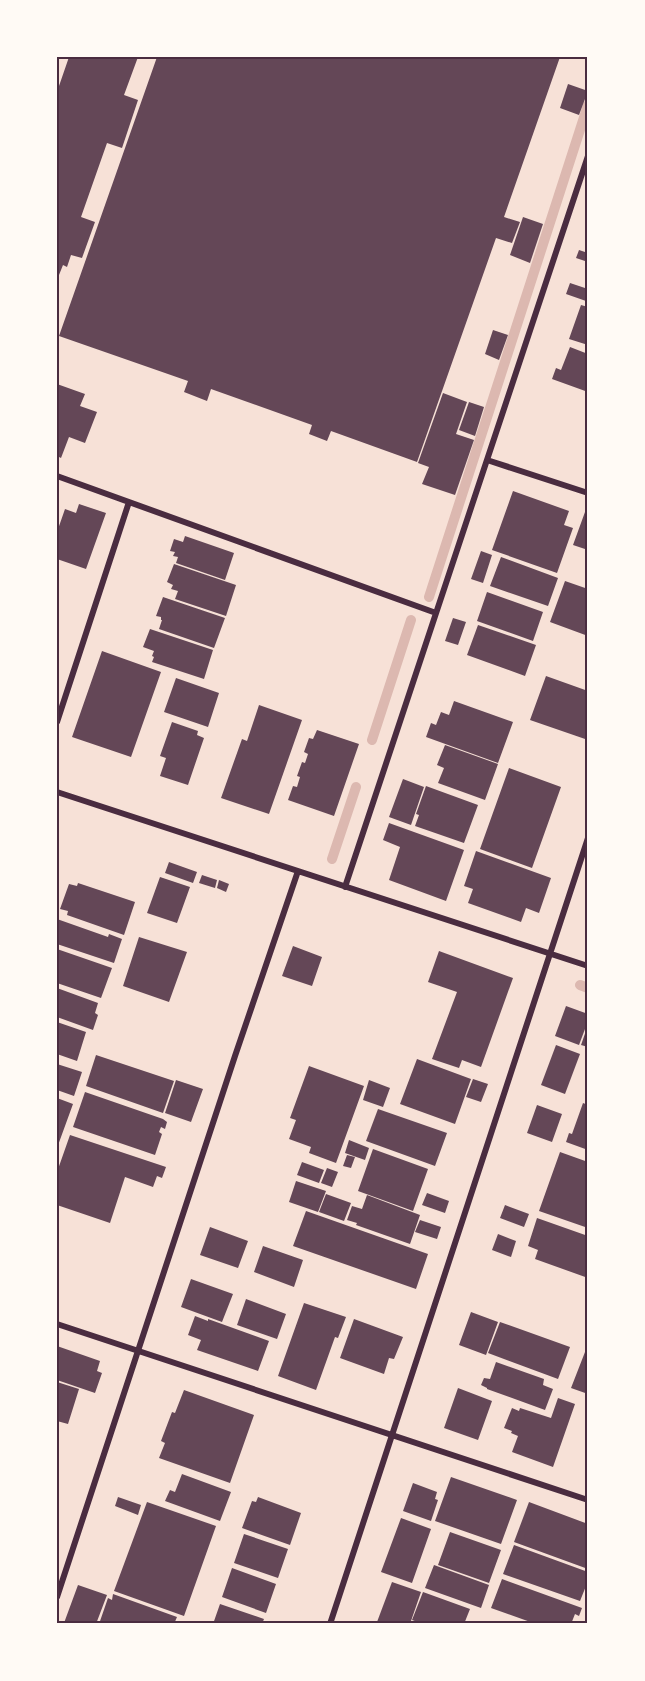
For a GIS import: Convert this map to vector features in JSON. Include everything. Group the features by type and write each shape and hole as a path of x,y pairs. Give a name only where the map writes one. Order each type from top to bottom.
{"street":[{"path":"345,887 588,156"},
{"path":"487,460 588,493"},
{"path":"57,476 436,614"},
{"path":"57,722 129,502"},
{"path":"57,792 588,966"},
{"path":"330,1624 588,838"},
{"path":"57,1597 298,871"},
{"path":"57,1324 588,1500"}],"building":[{"path":"69,57 138,57 124,95 138,100 122,148 107,143 81,217 95,222 82,258 71,255 67,267 63,265 57,280 57,85 59,86"},
{"path":"157,57 560,57 504,217 520,222 512,243 496,238 417,462 331,431 327,441 309,434 312,425 211,389 207,401 184,392 188,381 59,336"},
{"path":"568,84 588,91 579,115 560,108"},
{"path":"523,217 543,224 530,263 510,255"},
{"path":"579,250 588,253 585,261 576,258"},
{"path":"570,283 588,289 586,301 566,294"},
{"path":"581,305 588,307 588,345 569,339"},
{"path":"493,330 508,335 499,360 485,354"},
{"path":"570,347 588,354 588,392 552,379 556,368 561,370"},
{"path":"57,384 85,394 80,406 97,412 85,443 69,437 61,458 57,456"},
{"path":"443,393 467,402 456,434 474,440 455,495 422,484 429,467 418,463"},
{"path":"469,402 484,407 475,436 459,430"},
{"path":"513,491 569,511 564,525 573,528 557,573 492,550"},
{"path":"79,504 106,513 86,569 57,559 57,532 65,509 76,513"},
{"path":"585,512 588,513 588,550 573,545"},
{"path":"185,536 234,553 225,580 176,563 178,557 173,556 175,552 170,551 174,539 183,542"},
{"path":"481,551 492,555 483,583 471,579"},
{"path":"501,557 558,578 548,606 490,586"},
{"path":"174,564 236,585 226,616 175,599 178,591 171,589 173,585 167,582"},
{"path":"565,581 588,589 588,636 550,622"},
{"path":"487,592 543,612 533,641 477,621"},
{"path":"163,597 225,618 214,648 159,629 162,620 161,617 156,616"},
{"path":"453,618 466,622 458,645 445,641"},
{"path":"478,625 536,645 525,676 467,655"},
{"path":"150,629 213,650 204,679 152,662 154,651 143,647"},
{"path":"102,651 161,672 131,757 72,737"},
{"path":"546,676 588,691 588,740 530,720"},
{"path":"176,678 219,693 208,727 164,712"},
{"path":"454,701 513,722 498,763 426,737 431,723 436,725 441,712 449,715"},
{"path":"259,705 302,720 269,814 221,798 242,739 247,741"},
{"path":"172,722 198,731 197,735 204,738 188,785 160,776 166,758 160,756"},
{"path":"317,730 359,744 334,816 288,800 293,786 297,787 300,777 297,776 308,754 304,752 309,738 313,739"},
{"path":"445,745 498,764 485,800 438,783 444,768 437,765"},
{"path":"509,768 561,787 532,868 480,849"},
{"path":"403,779 424,787 411,825 389,817"},
{"path":"426,786 478,805 464,843 415,826 419,815 416,814"},
{"path":"389,823 464,850 446,901 389,880 400,847 383,840"},
{"path":"476,851 551,878 539,913 526,908 521,922 468,903 473,889 464,886"},
{"path":"169,862 197,872 193,883 165,873"},
{"path":"202,875 217,880 215,888 199,883"},
{"path":"160,877 190,887 177,923 147,913"},
{"path":"219,880 229,884 226,892 217,888"},
{"path":"78,883 135,902 124,935 67,915 68,911 60,909 69,884 77,886"},
{"path":"57,919 108,937 109,934 122,939 114,963 57,944"},
{"path":"139,937 187,952 169,1002 123,986"},
{"path":"293,946 322,957 312,986 282,976"},
{"path":"57,949 112,968 101,998 57,983"},
{"path":"439,951 513,978 481,1067 462,1060 459,1068 432,1059 457,992 428,982"},
{"path":"57,988 98,1003 95,1013 98,1015 93,1030 57,1017"},
{"path":"566,1006 588,1014 588,1021 579,1045 555,1036"},
{"path":"57,1022 86,1032 77,1061 57,1054"},
{"path":"588,1025 588,1047 581,1045"},
{"path":"556,1045 580,1054 565,1094 541,1085"},
{"path":"96,1055 174,1081 163,1113 86,1086"},
{"path":"417,1059 471,1079 455,1124 400,1104"},
{"path":"57,1064 82,1072 74,1096 57,1090"},
{"path":"309,1066 364,1086 336,1163 309,1153 311,1147 289,1139 296,1120 290,1118"},
{"path":"473,1079 488,1084 481,1102 466,1097"},
{"path":"176,1080 203,1089 191,1122 165,1113"},
{"path":"369,1080 390,1088 383,1107 363,1100"},
{"path":"85,1092 167,1122 165,1129 161,1127 159,1132 162,1134 155,1155 73,1127"},
{"path":"57,1098 73,1104 57,1148"},
{"path":"583,1103 588,1105 588,1150 566,1142 569,1133 572,1134"},
{"path":"537,1105 562,1114 552,1142 527,1133"},
{"path":"378,1109 447,1133 435,1166 366,1141"},
{"path":"70,1135 166,1167 162,1178 157,1176 153,1187 125,1177 110,1223 57,1205 57,1172"},
{"path":"349,1140 369,1148 365,1160 345,1153"},
{"path":"373,1149 428,1169 413,1211 358,1191"},
{"path":"560,1152 588,1162 588,1228 539,1211"},
{"path":"347,1155 355,1157 351,1168 343,1166"},
{"path":"302,1162 324,1170 319,1183 297,1175"},
{"path":"327,1168 338,1172 332,1187 321,1183"},
{"path":"296,1181 326,1191 318,1212 289,1202"},
{"path":"427,1193 449,1201 445,1213 422,1205"},
{"path":"326,1194 351,1203 344,1221 319,1212"},
{"path":"367,1195 420,1215 410,1244 347,1220 352,1206 362,1209"},
{"path":"505,1205 529,1214 524,1227 500,1218"},
{"path":"306,1211 428,1254 416,1289 293,1246"},
{"path":"537,1218 588,1236 588,1278 535,1259 538,1250 528,1246"},
{"path":"420,1220 441,1227 437,1239 415,1232"},
{"path":"210,1227 248,1241 238,1268 200,1255"},
{"path":"498,1234 516,1241 511,1257 492,1250"},
{"path":"263,1246 303,1260 294,1287 254,1272"},
{"path":"191,1279 233,1294 222,1322 181,1307"},
{"path":"246,1299 286,1314 277,1339 237,1325"},
{"path":"304,1303 346,1317 338,1338 335,1337 316,1390 278,1376"},
{"path":"471,1312 498,1322 486,1355 459,1345"},
{"path":"195,1316 269,1341 258,1371 197,1350 201,1340 188,1335"},
{"path":"354,1319 403,1337 394,1359 389,1358 384,1374 340,1358"},
{"path":"500,1322 570,1347 558,1379 488,1353"},
{"path":"57,1346 100,1361 97,1371 102,1373 95,1393 57,1380"},
{"path":"585,1352 588,1353 588,1394 571,1388"},
{"path":"496,1362 544,1379 543,1385 553,1389 545,1410 481,1385 484,1378 490,1379"},
{"path":"57,1382 79,1389 68,1424 57,1421"},
{"path":"458,1388 492,1401 478,1440 444,1428"},
{"path":"184,1390 254,1415 230,1483 159,1458 165,1443 161,1441 172,1412 175,1413"},
{"path":"558,1398 575,1404 553,1467 512,1452 518,1436 504,1428 512,1408 519,1411 520,1408 551,1418"},
{"path":"182,1474 231,1492 220,1521 165,1501 170,1490 175,1492"},
{"path":"451,1477 517,1500 501,1544 435,1521"},
{"path":"413,1483 437,1492 435,1499 438,1500 431,1521 403,1511"},
{"path":"118,1497 141,1505 138,1515 115,1506"},
{"path":"258,1497 301,1513 290,1545 242,1528 252,1501 256,1502"},
{"path":"147,1502 216,1526 184,1616 114,1591"},
{"path":"529,1502 588,1524 588,1569 514,1542"},
{"path":"401,1518 431,1529 412,1583 381,1572"},
{"path":"450,1532 501,1550 489,1583 438,1565"},
{"path":"244,1534 288,1549 278,1578 234,1563"},
{"path":"514,1545 588,1572 588,1581 580,1601 503,1574"},
{"path":"434,1565 489,1585 481,1608 425,1588"},
{"path":"232,1568 276,1584 266,1613 222,1597"},
{"path":"502,1579 582,1608 579,1616 575,1614 571,1624 536,1624 491,1608"},
{"path":"392,1582 421,1592 411,1621 417,1624 377,1622"},
{"path":"78,1585 107,1595 96,1624 64,1623"},
{"path":"423,1592 470,1609 464,1624 423,1624 412,1620"},
{"path":"113,1594 177,1617 174,1624 99,1624 108,1598 112,1600"},
{"path":"220,1604 264,1619 262,1624 213,1624"}],"waterway":[{"path":"429,597 588,105"},
{"path":"372,740 411,620"},
{"path":"332,859 356,787"},
{"path":"580,985 588,988"}]}
